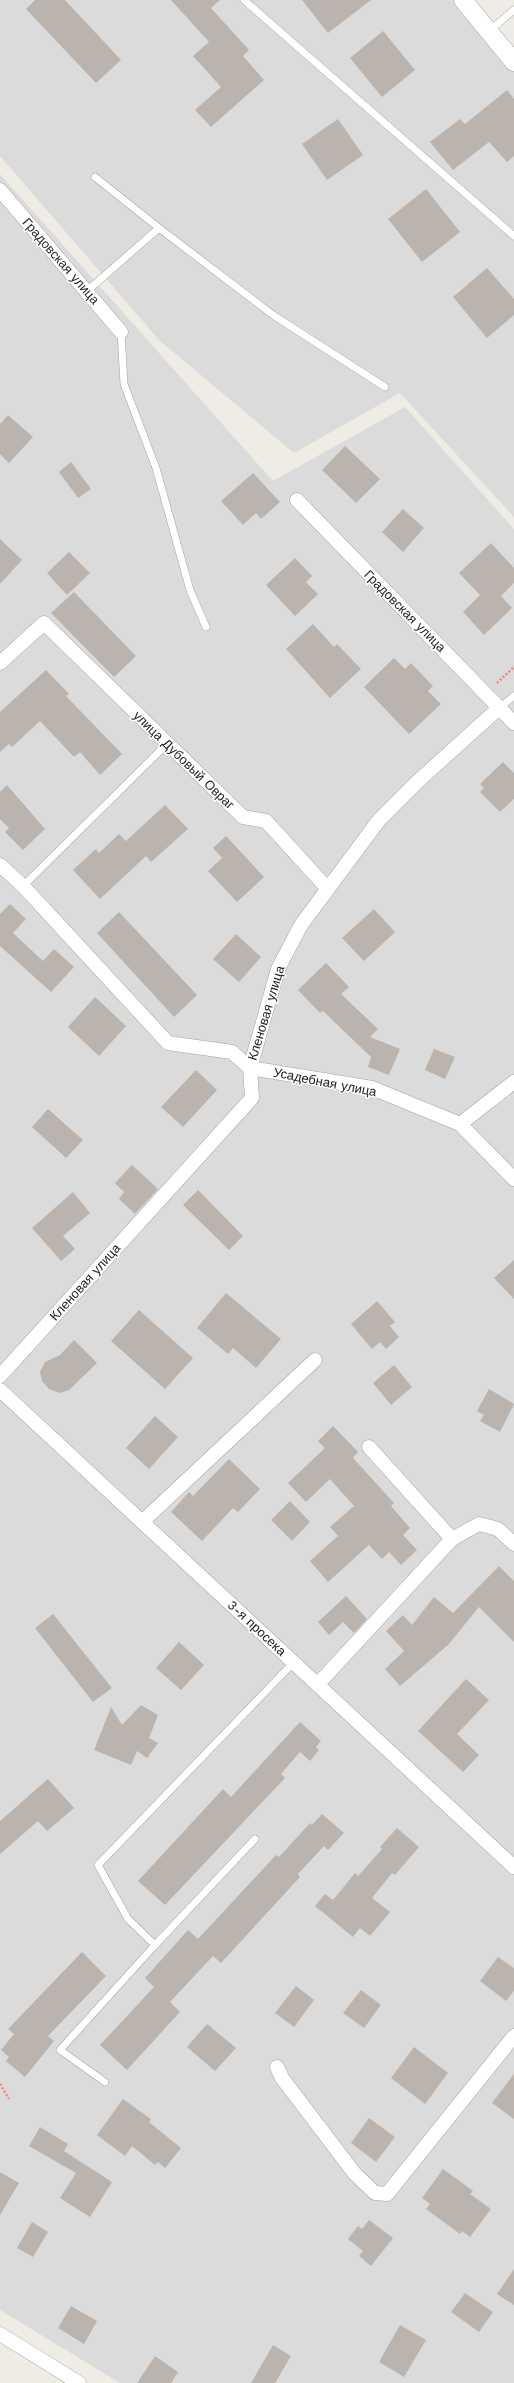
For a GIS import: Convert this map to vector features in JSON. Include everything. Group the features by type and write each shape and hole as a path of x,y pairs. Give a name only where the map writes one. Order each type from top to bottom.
{"street":[{"path":"463,0 514,62"},
{"name":"Градовская улица","path":"0,190 121,332"},
{"name":"Градовская улица","path":"297,500 514,723"},
{"name":"улица Дубовый Овраг","path":"0,664 44,623 243,817 266,821 327,888"},
{"name":"Кленовая улица","path":"0,1376 252,1098 250,1068 278,969 301,925 379,820 499,708"},
{"path":"0,865 23,886 168,1043 232,1052 250,1068"},
{"name":"Усадебная улица","path":"250,1068 372,1088 460,1124 514,1179"},
{"path":"460,1124 514,1082"},
{"path":"142,1522 315,1360"},
{"name":"3-я просека","path":"0,1390 514,1867"},
{"path":"369,1448 452,1539"},
{"path":"318,1684 452,1539 479,1524 498,1529 514,1544"},
{"path":"277,2067 282,2078 355,2174 375,2193 387,2194 514,2036"},
{"path":"0,2334 79,2383"}],"lane":[{"path":"244,0 514,236"},
{"path":"489,31 514,10"},
{"path":"95,176 159,228 273,315 385,387"},
{"path":"86,291 159,228"},
{"path":"121,332 124,384 156,468 190,590 206,626"},
{"path":"499,708 514,696"},
{"path":"23,886 168,744"},
{"path":"155,1945 128,1919 98,1865 294,1662"},
{"path":"105,2082 60,2050 155,1945 255,1839"}],"path":[{"path":"486,694 514,667"},
{"path":"0,2084 9,2099"}],"shaded area":[{"path":"0,0 464,0 514,58 514,517 400,393 294,453 159,340 0,156"},
{"path":"0,174 273,481 405,407 514,529 514,2383 120,2383 0,2310"}],"building":[{"path":"35,0 65,0 121,60 96,83 26,9"},
{"path":"171,0 220,0 211,8 249,50 243,56 264,80 211,127 195,110 221,87 193,56 209,42"},
{"path":"302,0 371,0 328,33"},
{"path":"383,31 415,70 382,97 350,58"},
{"path":"507,90 514,99 514,156 507,162 489,142 453,170 430,142 460,119 465,124"},
{"path":"338,119 363,155 327,180 302,144"},
{"path":"426,189 460,232 422,262 388,219"},
{"path":"487,268 514,299 514,315 487,338 453,297"},
{"path":"8,415 33,437 9,463 0,454 0,424"},
{"path":"345,446 380,479 356,503 322,470"},
{"path":"71,462 91,489 78,498 59,472"},
{"path":"253,473 280,502 261,519 256,513 243,525 221,501"},
{"path":"403,509 424,528 403,552 382,532"},
{"path":"0,539 22,560 0,584"},
{"path":"491,543 514,568 514,583 501,596 512,608 484,635 463,612 480,595 459,573"},
{"path":"69,552 90,573 67,595 47,573"},
{"path":"295,558 312,576 306,582 318,594 295,616 266,585"},
{"path":"74,592 136,656 114,677 51,613"},
{"path":"313,624 334,647 337,644 361,669 330,698 286,649"},
{"path":"394,658 405,669 411,663 433,686 428,691 441,704 409,734 364,687"},
{"path":"46,670 69,694 66,696 122,754 100,775 80,752 74,757 40,721 12,747 9,744 0,752 0,712"},
{"path":"503,762 514,773 514,799 500,812 480,792 484,788 480,784"},
{"path":"7,785 45,829 23,850 5,832 9,828 0,819 0,792"},
{"path":"165,805 188,829 151,862 146,856 100,899 73,870 96,849 99,853 119,834 126,841"},
{"path":"226,836 264,877 237,902 208,871 222,858 213,848"},
{"path":"10,904 26,919 13,933 43,961 54,949 74,967 51,992 0,946 0,914"},
{"path":"374,909 395,932 364,961 342,938"},
{"path":"119,912 197,995 174,1017 97,933"},
{"path":"236,934 261,957 239,982 213,959"},
{"path":"326,963 349,987 341,994 378,1029 370,1037 400,1049 389,1075 368,1067 371,1057 323,1011 320,1013 298,990"},
{"path":"95,997 126,1026 99,1056 68,1027"},
{"path":"434,1049 455,1057 445,1079 425,1070"},
{"path":"196,1070 217,1090 183,1127 161,1107"},
{"path":"48,1109 83,1140 66,1158 32,1127"},
{"path":"132,1165 158,1189 135,1214 119,1199 124,1192 115,1183"},
{"path":"198,1190 243,1236 229,1250 183,1205"},
{"path":"73,1192 90,1213 63,1236 75,1249 61,1261 32,1228"},
{"path":"514,1260 514,1299 494,1278"},
{"path":"226,1293 281,1339 256,1368 233,1348 228,1354 197,1328"},
{"path":"377,1301 395,1322 390,1326 399,1337 386,1349 380,1342 372,1349 351,1324"},
{"path":"139,1310 193,1358 165,1389 111,1341"},
{"path":"74,1340 97,1363 69,1390 60,1393 49,1389 42,1381 40,1372 45,1362 60,1355"},
{"path":"394,1365 412,1387 391,1405 373,1383"},
{"path":"489,1389 514,1404 500,1432 480,1421 484,1415 477,1411"},
{"path":"155,1416 178,1437 149,1469 126,1448"},
{"path":"333,1426 358,1452 353,1458 394,1503 391,1506 410,1528 403,1535 417,1550 401,1565 389,1552 382,1559 369,1545 328,1582 310,1561 338,1536 330,1527 354,1506 330,1479 306,1502 288,1483 325,1448 318,1441"},
{"path":"229,1459 260,1489 238,1512 233,1508 202,1541 171,1512 189,1492 193,1496"},
{"path":"290,1501 310,1522 292,1541 271,1520"},
{"path":"499,1566 514,1581 514,1642 479,1607 448,1645 400,1686 385,1669 404,1651 386,1631 403,1615 412,1625 434,1597 453,1613"},
{"path":"346,1596 367,1619 354,1633 343,1622 329,1635 318,1622"},
{"path":"53,1614 112,1688 93,1702 35,1628"},
{"path":"179,1642 204,1665 181,1690 156,1668"},
{"path":"466,1679 489,1700 457,1734 479,1755 463,1772 418,1731"},
{"path":"141,1705 158,1715 149,1738 158,1743 147,1758 137,1751 131,1765 94,1750 111,1707 122,1725"},
{"path":"300,1722 321,1741 316,1747 319,1750 310,1761 300,1752 281,1774 285,1778 165,1905 138,1881 223,1789 231,1797"},
{"path":"48,1779 74,1808 47,1831 38,1821 0,1854 0,1821"},
{"path":"322,1814 344,1833 328,1850 324,1846 298,1874 300,1877 221,1963 213,1956 170,2002 180,2012 127,2070 100,2045 154,1987 145,1978 188,1930 198,1939 276,1855 279,1857 310,1823 312,1825"},
{"path":"397,1828 419,1847 395,1875 392,1873 372,1898 390,1912 370,1936 360,1928 353,1937 315,1906 325,1894 333,1900 355,1873 358,1876 382,1849 380,1847"},
{"path":"82,1952 106,1976 48,2036 54,2041 25,2077 6,2061 9,2057 1,2050 14,2034 8,2029"},
{"path":"498,1957 514,1968 514,1991 506,2001 480,1981"},
{"path":"296,1986 314,2000 294,2027 275,2013"},
{"path":"361,1990 381,2005 364,2028 343,2013"},
{"path":"207,2024 236,2048 215,2071 187,2047"},
{"path":"414,2047 448,2073 425,2104 391,2078"},
{"path":"514,2074 514,2119 492,2103"},
{"path":"123,2099 151,2119 149,2122 181,2148 165,2168 158,2162 155,2165 132,2146 125,2156 97,2135"},
{"path":"369,2118 395,2137 376,2162 351,2143"},
{"path":"40,2127 68,2144 64,2151 112,2182 90,2217 60,2198 76,2173 29,2146"},
{"path":"443,2169 473,2191 470,2194 491,2209 470,2237 462,2231 460,2234 426,2209 430,2204 422,2198"},
{"path":"0,2172 19,2183 0,2215"},
{"path":"369,2220 393,2238 371,2266 359,2256 363,2251 348,2239 358,2226 362,2229"},
{"path":"32,2222 48,2232 33,2257 17,2248"},
{"path":"514,2269 514,2305 497,2294"},
{"path":"465,2293 493,2312 479,2332 451,2312"},
{"path":"71,2306 97,2321 84,2344 58,2328"},
{"path":"400,2325 426,2340 404,2377 379,2362"},
{"path":"273,2345 291,2356 275,2383 251,2383"},
{"path":"155,2356 178,2372 171,2383 137,2383"}]}
